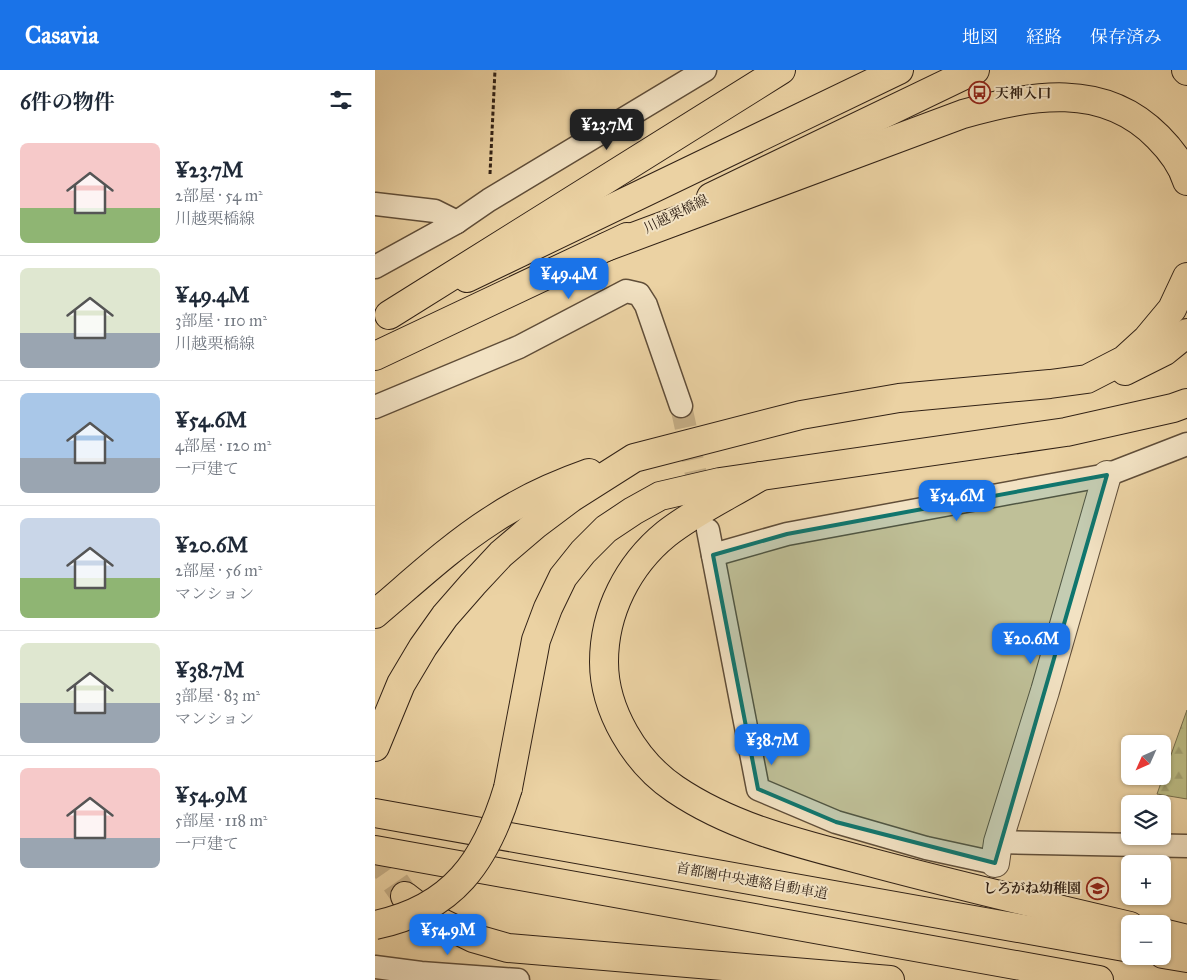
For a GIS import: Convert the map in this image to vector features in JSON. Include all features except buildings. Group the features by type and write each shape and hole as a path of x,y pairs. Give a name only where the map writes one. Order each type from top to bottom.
{"main road":[{"path":"382,318 781,70"},
{"path":"382,318 899,70"},
{"name":"川越栗橋線","path":"375,356 975,70"},
{"path":"606,247 963,114 1006,102 1047,97 1082,98 1116,107 1147,125 1169,148 1187,181"},
{"path":"1087,379 1124,360 1147,339 1172,309 1187,277"},
{"path":"375,614 457,545 492,519 525,500 566,481 634,458 811,414 899,398 1051,384 1087,379 1128,370 1165,351 1187,333"},
{"path":"1117,422 1187,384"},
{"path":"375,926 411,915 435,903 454,887 473,865 489,841 508,788 536,640 548,608 563,577 583,552 606,529 633,511 660,496 720,482 1066,432 1117,422 1187,403"},
{"path":"375,747 401,684 423,647 445,616 473,584 501,554 535,525 571,498 634,458"},
{"path":"761,476 666,534 643,557 624,584 611,613 604,641 604,669 610,703 625,736 644,761 673,788 711,812 753,829 935,880 1121,924"},
{"name":"首都圏中央連絡自動車道","path":"375,813 1121,946"},
{"path":"375,850 1099,980"},
{"path":"405,896 436,920 473,938 508,948 890,980"},
{"path":"1171,935 1187,939"},
{"path":"1171,955 1187,958"}],"street":[{"path":"375,267 457,222 489,200 705,70"},
{"path":"375,204 435,212 457,222"},
{"path":"375,406 519,347 626,292 639,294 646,305 681,406"},
{"path":"713,555 787,534 1107,475 1187,444"},
{"path":"997,853 1107,475"},
{"path":"708,530 758,789 836,822 926,848 997,853 1187,846"},
{"path":"375,968 517,980"}],"path":[{"path":"489,200 495,70"}],"highlighted area":[{"path":"1107,475 995,863 836,822 758,789 713,555 787,534"}],"green space":[{"path":"1187,710 1187,799 1157,794 1160,785 1171,785 1171,755"}],"tunnel":[{"path":"681,406 702,502"},
{"path":"375,846 386,869 405,896"}],"place":[{"name":"天神入口","path":"979,93"},
{"name":"しろがね幼稚園","path":"1097,888"}]}
